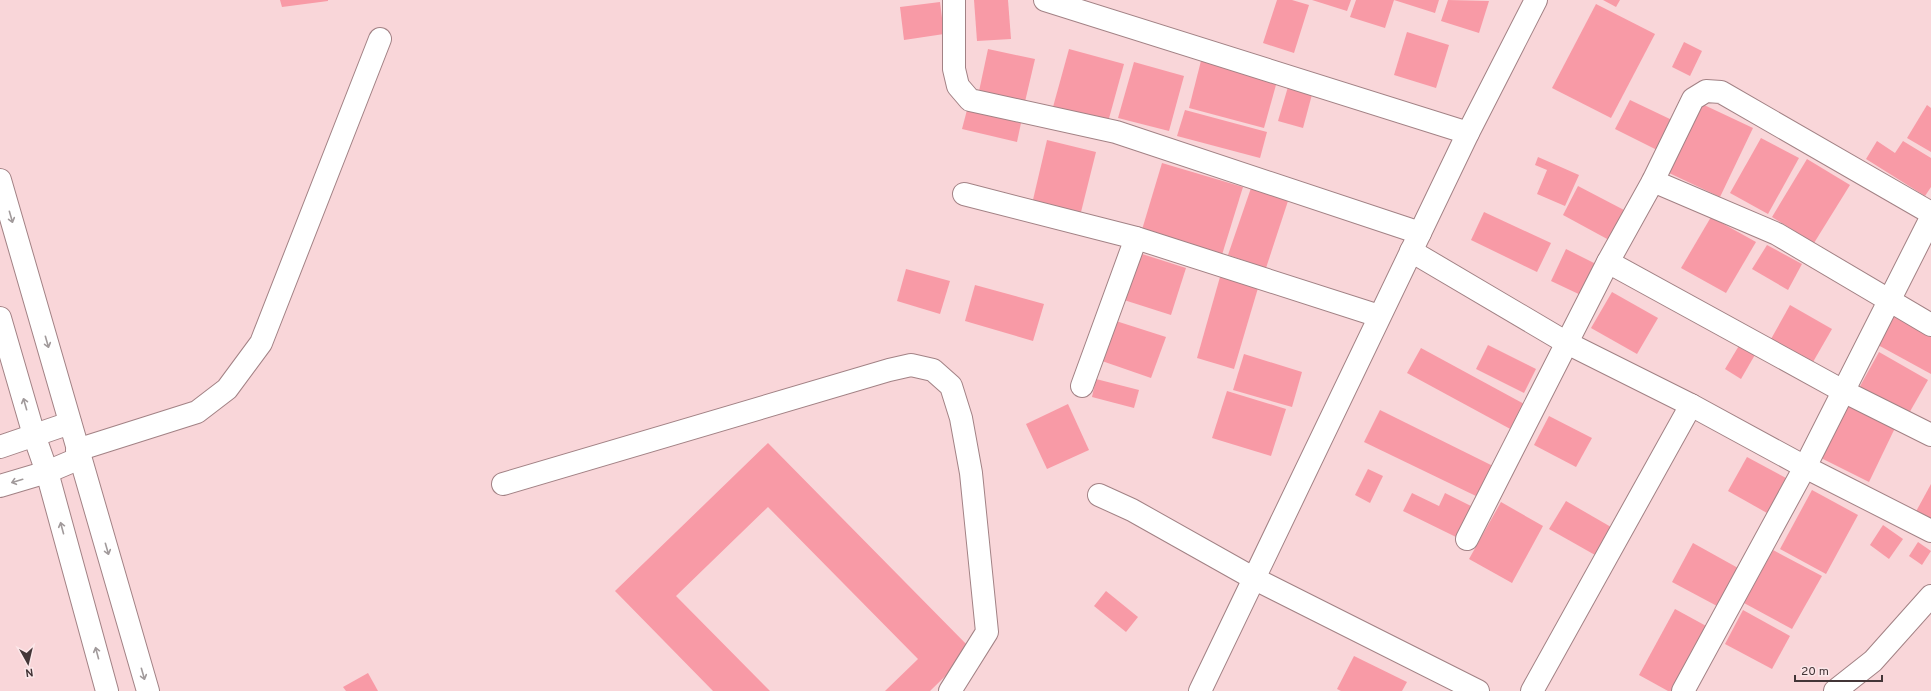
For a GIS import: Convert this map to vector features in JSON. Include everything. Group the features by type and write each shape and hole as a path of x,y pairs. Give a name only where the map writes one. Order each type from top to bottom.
{"street":[{"path":"954,0 954,68 958,86 970,100 1116,132 1416,242 1567,343 1691,405 1805,467 1931,531"},
{"path":"1045,0 1468,132"},
{"path":"1200,691 1379,316 1416,242 1528,2"},
{"path":"0,486 47,472 79,454 197,412 227,389 261,343 380,39"},
{"path":"1467,539 1608,262 1653,181 1693,99 1706,91 1721,92 1931,213"},
{"path":"0,180 148,691"},
{"path":"1653,181 1777,234 1931,325"},
{"path":"964,194 1136,238 1379,316"},
{"path":"1683,691 1805,467 1931,218"},
{"path":"1082,386 1136,238"},
{"path":"1608,262 1843,391 1931,435"},
{"path":"0,318 34,435 47,472 107,691"},
{"path":"503,484 890,370 911,365 933,370 951,386 961,418 971,473 987,632 950,691"},
{"path":"1532,691 1691,405"},
{"path":"0,446 70,423"},
{"path":"1099,495 1132,510 1253,578 1478,691"},
{"path":"1836,691 1873,661 1931,596"}],"building":[{"path":"280,0 328,0 328,1 282,7"},
{"path":"974,0 1008,0 1011,39 977,41"},
{"path":"1277,0 1292,0 1309,5 1294,53 1263,43"},
{"path":"1312,0 1351,0 1347,11"},
{"path":"1356,0 1394,0 1385,28 1350,17"},
{"path":"1394,0 1439,0 1435,13"},
{"path":"1448,0 1489,1 1479,33 1441,21"},
{"path":"1603,0 1620,0 1616,7"},
{"path":"940,2 944,34 904,40 900,7"},
{"path":"1596,4 1655,34 1611,118 1552,88"},
{"path":"1407,32 1449,45 1436,88 1394,75"},
{"path":"1684,42 1702,51 1690,76 1672,67"},
{"path":"988,49 1035,59 1024,106 978,96"},
{"path":"1069,49 1124,64 1108,122 1053,107"},
{"path":"1203,53 1279,74 1264,128 1189,108"},
{"path":"1134,62 1184,76 1169,131 1118,118"},
{"path":"1290,80 1314,87 1303,128 1278,121"},
{"path":"1630,100 1672,120 1657,150 1615,129"},
{"path":"1702,104 1753,128 1720,197 1669,173"},
{"path":"1927,105 1931,108 1931,152 1907,138"},
{"path":"967,110 1021,123 1017,142 962,129"},
{"path":"1185,110 1267,132 1260,158 1177,136"},
{"path":"1761,138 1799,158 1768,214 1730,193"},
{"path":"1047,140 1096,152 1080,216 1032,204"},
{"path":"1877,141 1895,153 1903,141 1931,158 1931,187 1925,196 1866,159"},
{"path":"1538,157 1579,175 1565,206 1537,194 1547,170 1535,165"},
{"path":"1807,159 1850,185 1814,243 1772,217"},
{"path":"1162,163 1243,187 1221,258 1141,233"},
{"path":"1578,186 1624,210 1609,240 1563,215"},
{"path":"1251,188 1288,201 1266,268 1228,255"},
{"path":"1484,212 1551,243 1537,272 1471,240"},
{"path":"1711,217 1756,242 1726,293 1681,268"},
{"path":"1767,245 1802,264 1788,290 1752,269"},
{"path":"1566,249 1600,266 1585,297 1551,281"},
{"path":"1139,253 1186,268 1171,315 1124,300"},
{"path":"906,269 950,281 940,314 897,301"},
{"path":"1220,277 1258,288 1234,369 1197,358"},
{"path":"975,285 1044,304 1033,341 965,321"},
{"path":"1612,292 1658,318 1637,354 1591,328"},
{"path":"1790,305 1832,329 1813,362 1771,339"},
{"path":"1895,315 1931,336 1931,374 1878,345"},
{"path":"1116,321 1166,337 1151,378 1102,361"},
{"path":"1740,344 1756,353 1741,379 1725,369"},
{"path":"1488,345 1536,369 1524,393 1476,369"},
{"path":"1421,348 1528,406 1514,431 1407,373"},
{"path":"1879,352 1928,380 1908,415 1859,388"},
{"path":"1244,354 1302,372 1292,407 1233,390"},
{"path":"1096,379 1139,390 1134,408 1092,397"},
{"path":"1227,391 1286,409 1271,456 1212,438"},
{"path":"1068,404 1089,450 1047,469 1026,424"},
{"path":"1848,405 1895,428 1869,482 1821,458"},
{"path":"1380,410 1493,466 1478,497 1364,442"},
{"path":"1549,416 1592,438 1576,467 1534,445"},
{"path":"768,443 972,650 930,691 885,691 918,659 768,507 676,596 770,691 713,691 615,591"},
{"path":"1747,457 1786,478 1767,513 1728,491"},
{"path":"1368,469 1383,476 1370,503 1355,495"},
{"path":"1931,484 1931,526 1913,517"},
{"path":"1812,490 1858,515 1826,574 1780,549"},
{"path":"1412,493 1439,506 1445,493 1471,506 1456,537 1403,511"},
{"path":"1566,501 1611,527 1595,555 1549,529"},
{"path":"1501,502 1543,526 1512,583 1469,559"},
{"path":"1883,525 1903,539 1889,559 1870,545"},
{"path":"1918,542 1931,551 1922,565 1909,556"},
{"path":"1693,543 1738,568 1717,606 1672,582"},
{"path":"1773,550 1822,576 1792,629 1744,603"},
{"path":"1106,591 1138,617 1126,632 1094,606"},
{"path":"1675,609 1708,627 1673,691 1668,691 1639,675"},
{"path":"1743,610 1790,636 1772,669 1725,644"},
{"path":"1354,656 1407,682 1402,691 1341,691 1337,689"},
{"path":"368,673 378,691 346,691 343,687"}]}
